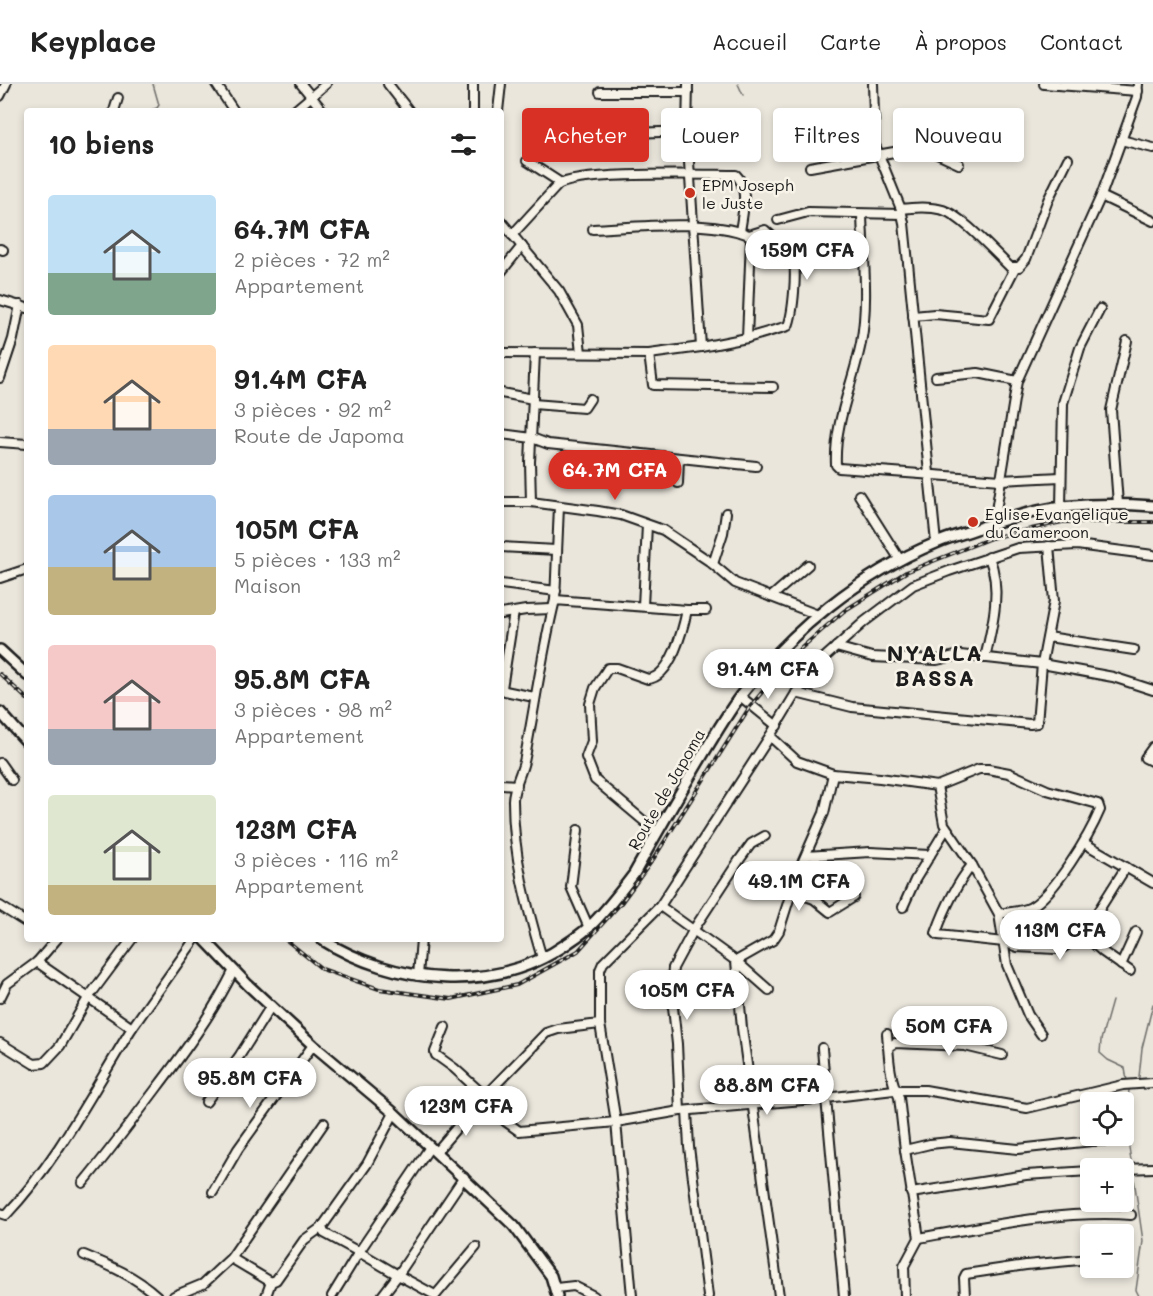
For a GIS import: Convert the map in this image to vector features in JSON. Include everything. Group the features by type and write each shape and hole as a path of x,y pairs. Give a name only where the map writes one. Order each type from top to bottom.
{"main road":[{"name":"Route de Japoma","path":"326,942 353,957 392,970 418,976 454,979 486,976 513,969 561,948 589,928 634,874 720,726 760,672 818,615 847,592 900,560 936,543 994,523 1060,507 1118,504 1153,506"},
{"path":"0,650 24,672"},
{"path":"2,720 24,739"},
{"path":"207,942 313,1045 394,1113 464,1177 525,1239 551,1276 557,1292"}],"street":[{"path":"216,84 232,108"},
{"path":"301,84 320,108"},
{"path":"297,108 326,84"},
{"path":"388,84 408,108"},
{"path":"473,84 473,108"},
{"path":"498,108 501,84"},
{"path":"873,84 874,108"},
{"path":"994,523 1017,381 1101,196 1138,87 1044,84"},
{"path":"0,96 3,86"},
{"path":"600,92 688,88 688,108"},
{"path":"115,108 118,98"},
{"path":"1121,140 1153,148"},
{"path":"881,154 922,147 959,164"},
{"path":"913,316 935,314 989,319 1015,268 1026,259 1048,200 1068,159"},
{"path":"529,162 561,183"},
{"path":"688,162 701,347"},
{"path":"810,167 838,162"},
{"path":"881,162 901,211 936,543"},
{"path":"512,235 561,183 609,176 738,176 744,188 740,232"},
{"path":"1101,196 1153,221"},
{"path":"778,220 808,212 862,214 920,207 944,210 959,219 1010,267 1015,268"},
{"path":"862,214 865,312 861,343 844,403 836,444 836,465 839,468 1001,480 1061,477"},
{"path":"504,225 554,283 578,325 581,353"},
{"path":"504,353 649,354 747,338 788,326 792,308 795,268 792,256 765,230 749,236 740,232 692,226 592,229"},
{"path":"747,338 749,236"},
{"path":"504,268 522,246"},
{"path":"0,300 24,306 2,366 0,378"},
{"path":"1060,507 1063,403 1080,348 1100,309"},
{"path":"1118,504 1111,410 1127,341"},
{"path":"531,502 530,462 535,353"},
{"path":"649,354 653,385 773,387"},
{"path":"936,378 978,374 1017,381"},
{"path":"504,394 533,402 584,408 590,399"},
{"path":"504,434 532,438 548,444 756,466"},
{"path":"0,442 24,444"},
{"path":"678,483 679,458"},
{"path":"860,495 900,560"},
{"path":"504,502 531,502 609,513 663,530 713,564 735,583 818,615"},
{"path":"542,958 523,890 512,800 522,774 534,698 555,595 559,506"},
{"path":"713,564 723,533 726,513"},
{"path":"643,606 647,525"},
{"path":"632,1296 616,1122 600,1024 599,978 603,963 660,906 796,693 824,658 909,587 1016,549 1077,545 1153,555"},
{"path":"796,693 847,706 1034,724 1038,720 1042,664 1054,601 1049,546"},
{"path":"504,547 556,549"},
{"path":"985,658 993,622 996,579 989,557"},
{"path":"771,597 808,565"},
{"path":"0,578 24,570"},
{"path":"504,585 555,595 643,606 706,610"},
{"path":"504,614 552,609"},
{"path":"657,832 595,780 591,772 586,757 592,741 591,696 608,668 617,668 648,679 660,674 674,651 682,632 687,610"},
{"path":"504,675 514,612"},
{"path":"1048,637 1134,650"},
{"path":"836,647 872,657 937,660 960,655 1042,664 1113,677 1153,690"},
{"path":"504,690 534,698"},
{"path":"741,696 777,726"},
{"path":"770,736 797,761 833,774 880,777 937,786 979,769 999,771 1047,790 1098,804 1100,810 1084,843 1044,898 1022,910 999,914"},
{"path":"1153,747 1145,758 1153,762"},
{"path":"0,763 12,780"},
{"path":"736,961 773,940 783,921 796,876 824,813 833,774"},
{"path":"504,784 517,785"},
{"path":"937,786 946,829 972,865 999,914 1007,965 1028,1016 1041,1034"},
{"path":"903,907 915,880 946,829"},
{"path":"578,830 571,887 589,928"},
{"path":"708,1296 684,1111 671,982 673,968 694,929 746,850 755,840 765,836"},
{"path":"1084,843 1153,884"},
{"path":"806,856 870,852 930,855"},
{"path":"972,865 947,904 936,933 942,936 1004,942 1017,947 1056,949 1064,947 1083,934 1126,867"},
{"path":"792,891 814,899 830,912 854,897"},
{"path":"0,906 24,921"},
{"path":"660,906 736,961 769,990"},
{"path":"1121,965 1136,932"},
{"path":"1083,934 1130,971"},
{"path":"0,998 3,981 37,962 53,942"},
{"path":"0,1043 34,1064 44,1063 60,1046 88,998 130,942"},
{"path":"0,1213 6,1215 24,1197 65,1141 132,1028 193,942"},
{"path":"418,976 421,942"},
{"path":"736,961 740,1018 780,1296"},
{"path":"37,962 132,1028"},
{"path":"83,1183 119,1140 195,1038 234,970"},
{"path":"206,1102 240,1055 271,1006"},
{"path":"332,1296 359,1252 433,1150 546,1033 558,1029 600,1024"},
{"path":"445,1027 435,1052 436,1055 486,1097 505,1121 519,1131 616,1122 684,1111 894,1090 933,1090 1027,1108 1123,1085 1153,1083"},
{"path":"887,1034 890,1073 894,1090 899,1097 904,1150 919,1238 903,1271 905,1296"},
{"path":"888,1047 895,1043 964,1046 1002,1055"},
{"path":"213,1192 238,1149 313,1045"},
{"path":"822,1048 844,1296"},
{"path":"266,1296 271,1282 276,1280 304,1240 322,1227 368,1164 394,1113"},
{"path":"174,1296 203,1284 231,1258 324,1123"},
{"path":"904,1150 950,1142 1018,1149 1080,1142"},
{"path":"1134,1168 1153,1168"},
{"path":"911,1193 1026,1175 1080,1172"},
{"path":"382,1296 464,1177"},
{"path":"919,1238 1006,1223 1108,1213 1131,1215"},
{"path":"322,1227 324,1233 435,1295 476,1246"},
{"path":"84,1255 127,1273 157,1296"},
{"path":"231,1258 271,1282"},
{"path":"965,1296 964,1278 966,1274 1080,1260"},
{"path":"557,1292 574,1286 594,1296"}],"waterway":[{"path":"153,84 159,105 157,108"},
{"path":"738,84 743,95"},
{"path":"1112,1001 1101,1040 1100,1053 1108,1060 1125,1068 1127,1081"},
{"path":"1137,1082 1142,1048 1153,1004"},
{"path":"1129,1088 1127,1135 1131,1158"},
{"path":"1134,1179 1143,1241 1136,1290 1139,1296"}],"railway":[{"path":"289,942 322,969 379,989 451,999 517,985 578,951 621,903 654,858 749,708 791,657 844,611 906,572 991,538 1062,522 1153,522"},
{"path":"0,674 24,696"}],"place":[{"name":"EPM Joseph le Juste","path":"690,193"},
{"name":"Eglise Evangelique du Cameroon","path":"973,522"}],"district":[{"name":"NYALLA BASSA","path":"935,664"}]}
